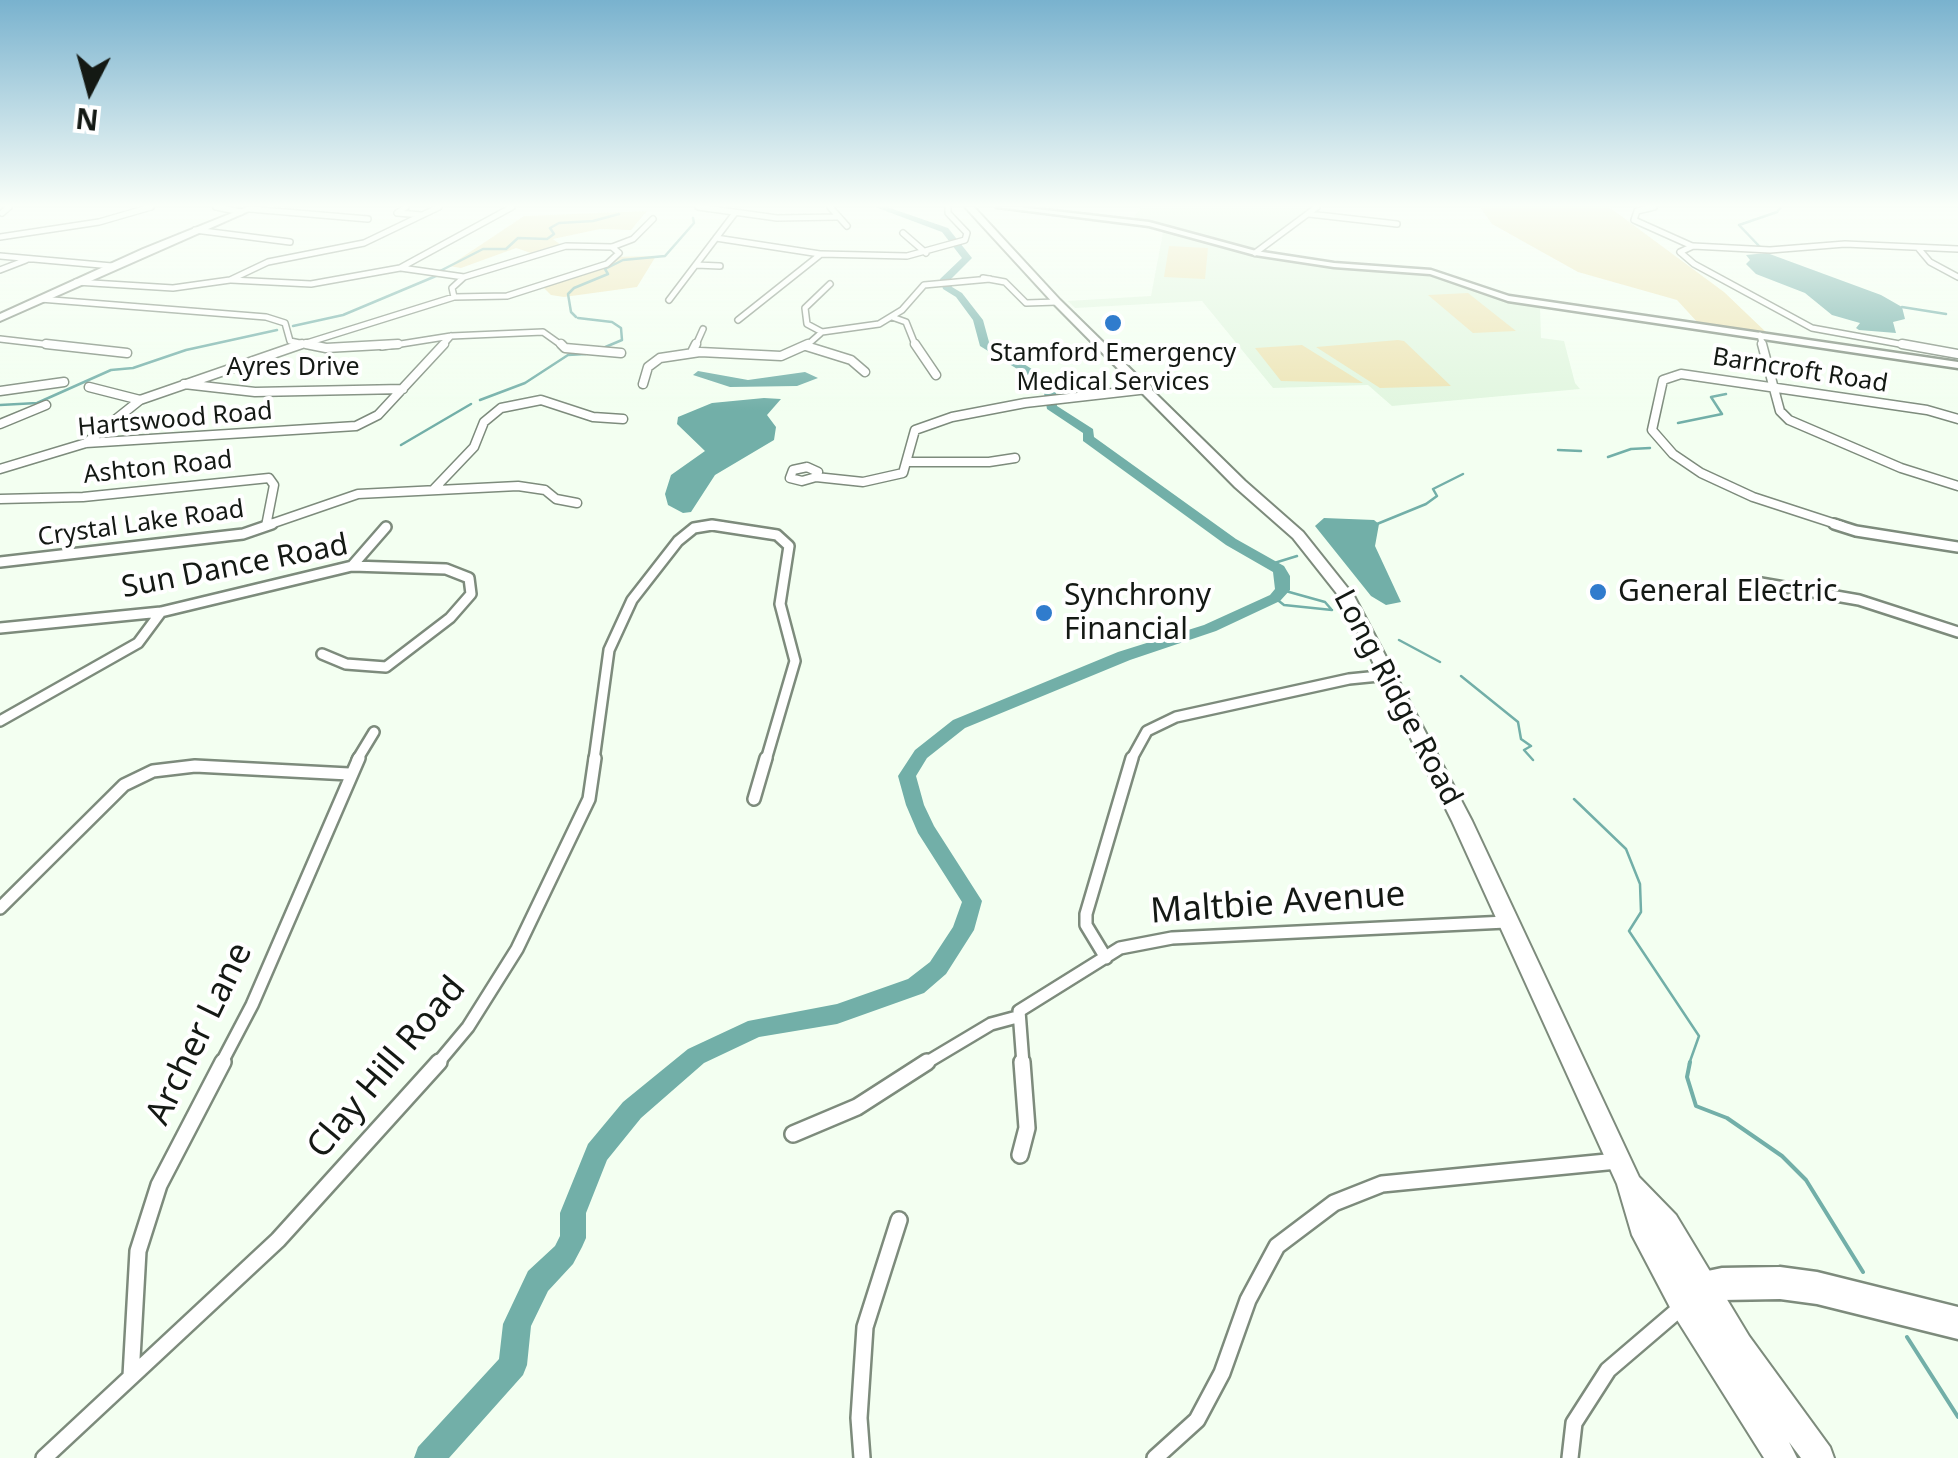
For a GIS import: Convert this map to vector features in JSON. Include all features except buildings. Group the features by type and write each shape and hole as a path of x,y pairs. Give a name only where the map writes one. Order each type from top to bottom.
{"highway":[{"path":"1693,1296 1722,1284 1780,1283 1818,1288 1958,1323"}],"main road":[{"path":"0,318 92,275"},
{"name":"Long Ridge Road","path":"1032,275 1322,562 1349,599 1390,675 1624,1172 1641,1226 1818,1458"},
{"name":"Long Ridge Road","path":"1693,1296 1782,1458"}],"street":[{"path":"230,280 240,275"},
{"path":"76,282 173,288 230,280 310,284 360,275"},
{"path":"450,275 470,275"},
{"path":"86,443 140,400 297,344 454,297 507,296 572,275"},
{"path":"670,300 689,275"},
{"path":"738,320 791,275"},
{"path":"1440,275 1508,298 1958,365"},
{"path":"1714,275 1812,328 1958,354"},
{"path":"454,297 452,288 464,277"},
{"path":"830,284 806,308 807,324 822,332 859,330 892,317 920,287 933,283 990,279 1005,282 1026,303 1057,302"},
{"path":"40,299 266,317 285,323 290,341 297,344 347,350 451,336 543,332 551,334 565,348 621,353"},
{"path":"892,317 906,322 915,345 936,375"},
{"path":"692,352 703,329"},
{"path":"643,384 644,375 655,360 692,352 772,358 806,346 822,332"},
{"path":"1760,334 1780,412 1790,420 1901,468 1958,486"},
{"path":"403,388 451,336"},
{"path":"0,338 127,353"},
{"path":"1897,341 1903,355"},
{"path":"806,346 851,360 864,372"},
{"name":"Barncroft Road","path":"1958,419 1776,386 1700,375 1670,376 1664,380 1652,430 1673,454 1701,473 1753,497 1856,531 1958,546"},
{"path":"0,391 64,382"},
{"name":"Ayres Drive","path":"183,384 255,392 403,388"},
{"path":"89,387 140,400"},
{"name":"Hartswood Road","path":"0,470 86,443 356,426 371,420 403,388"},
{"path":"816,477 862,482 903,473 916,430 952,417 1148,389"},
{"path":"433,490 474,448 484,422 501,408 541,400 593,417 623,419"},
{"path":"0,424 46,404"},
{"path":"908,462 1015,458"},
{"name":"Ashton Road","path":"0,500 83,497 269,478 274,485 266,526"},
{"name":"Crystal Lake Road","path":"0,562 208,540 266,526 358,494 518,486 544,490 556,499 578,503"},
{"name":"Clay Hill Road","path":"44,1458 278,1240 392,1118 468,1028 517,948 589,799 609,650 632,600 678,540 694,528 712,526 777,535 789,546 780,604 794,661 754,799"},
{"path":"352,566 386,527"},
{"name":"Sun Dance Road","path":"0,628 160,612 352,566 446,569 470,578 471,594 450,618 386,667 346,664 322,654"},
{"path":"1761,583 1859,600 1958,632"},
{"path":"0,720 138,642 160,612"},
{"path":"1106,958 1086,925 1086,914 1134,750 1147,731 1176,717 1349,678 1390,675"},
{"name":"Archer Lane","path":"131,1376 138,1251 159,1185 252,1006 349,774 374,732"},
{"path":"0,908 124,785 152,770 184,766 349,774"},
{"name":"Maltbie Avenue","path":"794,1134 869,1100 991,1024 1018,1017 1032,1002 1139,942 1506,922"},
{"path":"1018,1017 1026,1116 1020,1155"},
{"path":"1155,1458 1197,1420 1222,1373 1248,1300 1277,1246 1334,1203 1382,1184 1624,1172"},
{"path":"862,1458 859,1418 865,1327 899,1220"},
{"path":"1570,1458 1574,1424 1608,1370 1693,1296"}],"shaded area":[{"path":"568,275 644,275 637,287 564,297 551,295 540,284"},
{"path":"1155,275 1435,275 1508,301 1540,306 1541,338 1564,341 1580,389 1392,406 1368,385 1273,388 1202,301 1075,308 1068,301 1151,296"},
{"path":"1164,275 1205,275 1205,279"},
{"path":"1589,275 1701,275 1768,334 1699,324 1677,300"},
{"path":"1468,293 1516,331 1473,333 1428,295"},
{"path":"1404,341 1451,386 1380,388 1316,347"},
{"path":"1302,345 1363,383 1281,381 1255,348"}],"water":[{"path":"1759,275 1827,275 1881,295 1902,307 1905,319 1893,322 1896,333 1859,330 1856,328 1860,323 1832,315 1805,293"},
{"path":"698,371 748,380 805,372 818,378 797,386 730,387 693,375"},
{"path":"781,399 767,415 776,427 774,440 715,475 691,512 683,513 668,505 665,494 671,475 705,451 677,424 678,417 712,403"},
{"path":"1324,518 1374,520 1379,524 1375,546 1401,602 1386,605 1371,596 1315,526"}],"waterway":[{"path":"576,317 571,312 568,294 605,275"},
{"path":"429,1458 513,1365 517,1324 538,1281 564,1255 573,1238 573,1213 597,1152 632,1110 696,1056 756,1028 837,1014 916,986 938,968 963,930 972,901 925,828 915,805 907,776 921,754 959,724 1124,656 1210,628 1275,598 1282,590 1279,569 1231,542 1087,438 1089,432 1051,407 1050,392 1031,373 984,344 978,320 959,295 948,289 945,279 949,275"},
{"path":"293,326 343,315 436,276"},
{"path":"1902,307 1946,314"},
{"path":"578,318 612,322 621,328 622,340 603,348"},
{"path":"0,405 37,403 111,370 133,368 186,350 277,330"},
{"path":"480,400 525,383 568,355 586,354"},
{"path":"1678,423 1722,414 1711,397 1726,394"},
{"path":"401,445 471,404"},
{"path":"1608,457 1631,449 1650,448"},
{"path":"1558,450 1581,451"},
{"path":"1377,524 1426,504 1437,496 1433,489 1463,474"},
{"path":"1271,564 1297,556"},
{"path":"1282,590 1325,602 1331,609"},
{"path":"1275,598 1284,605 1332,610"},
{"path":"1399,640 1440,662"},
{"path":"1461,676 1518,722 1521,739 1531,746 1524,750 1533,760"},
{"path":"1574,799 1626,849 1640,884 1641,912 1629,931 1699,1036 1689,1064"},
{"path":"1690,1062 1687,1077 1696,1106 1727,1118 1782,1156 1806,1180 1863,1272"},
{"path":"1907,1337 1958,1417"}],"place":[{"name":"Stamford Emergency Medical Services","path":"1113,323"},
{"name":"General Electric","path":"1598,592"},
{"name":"Synchrony Financial","path":"1044,613"}]}
